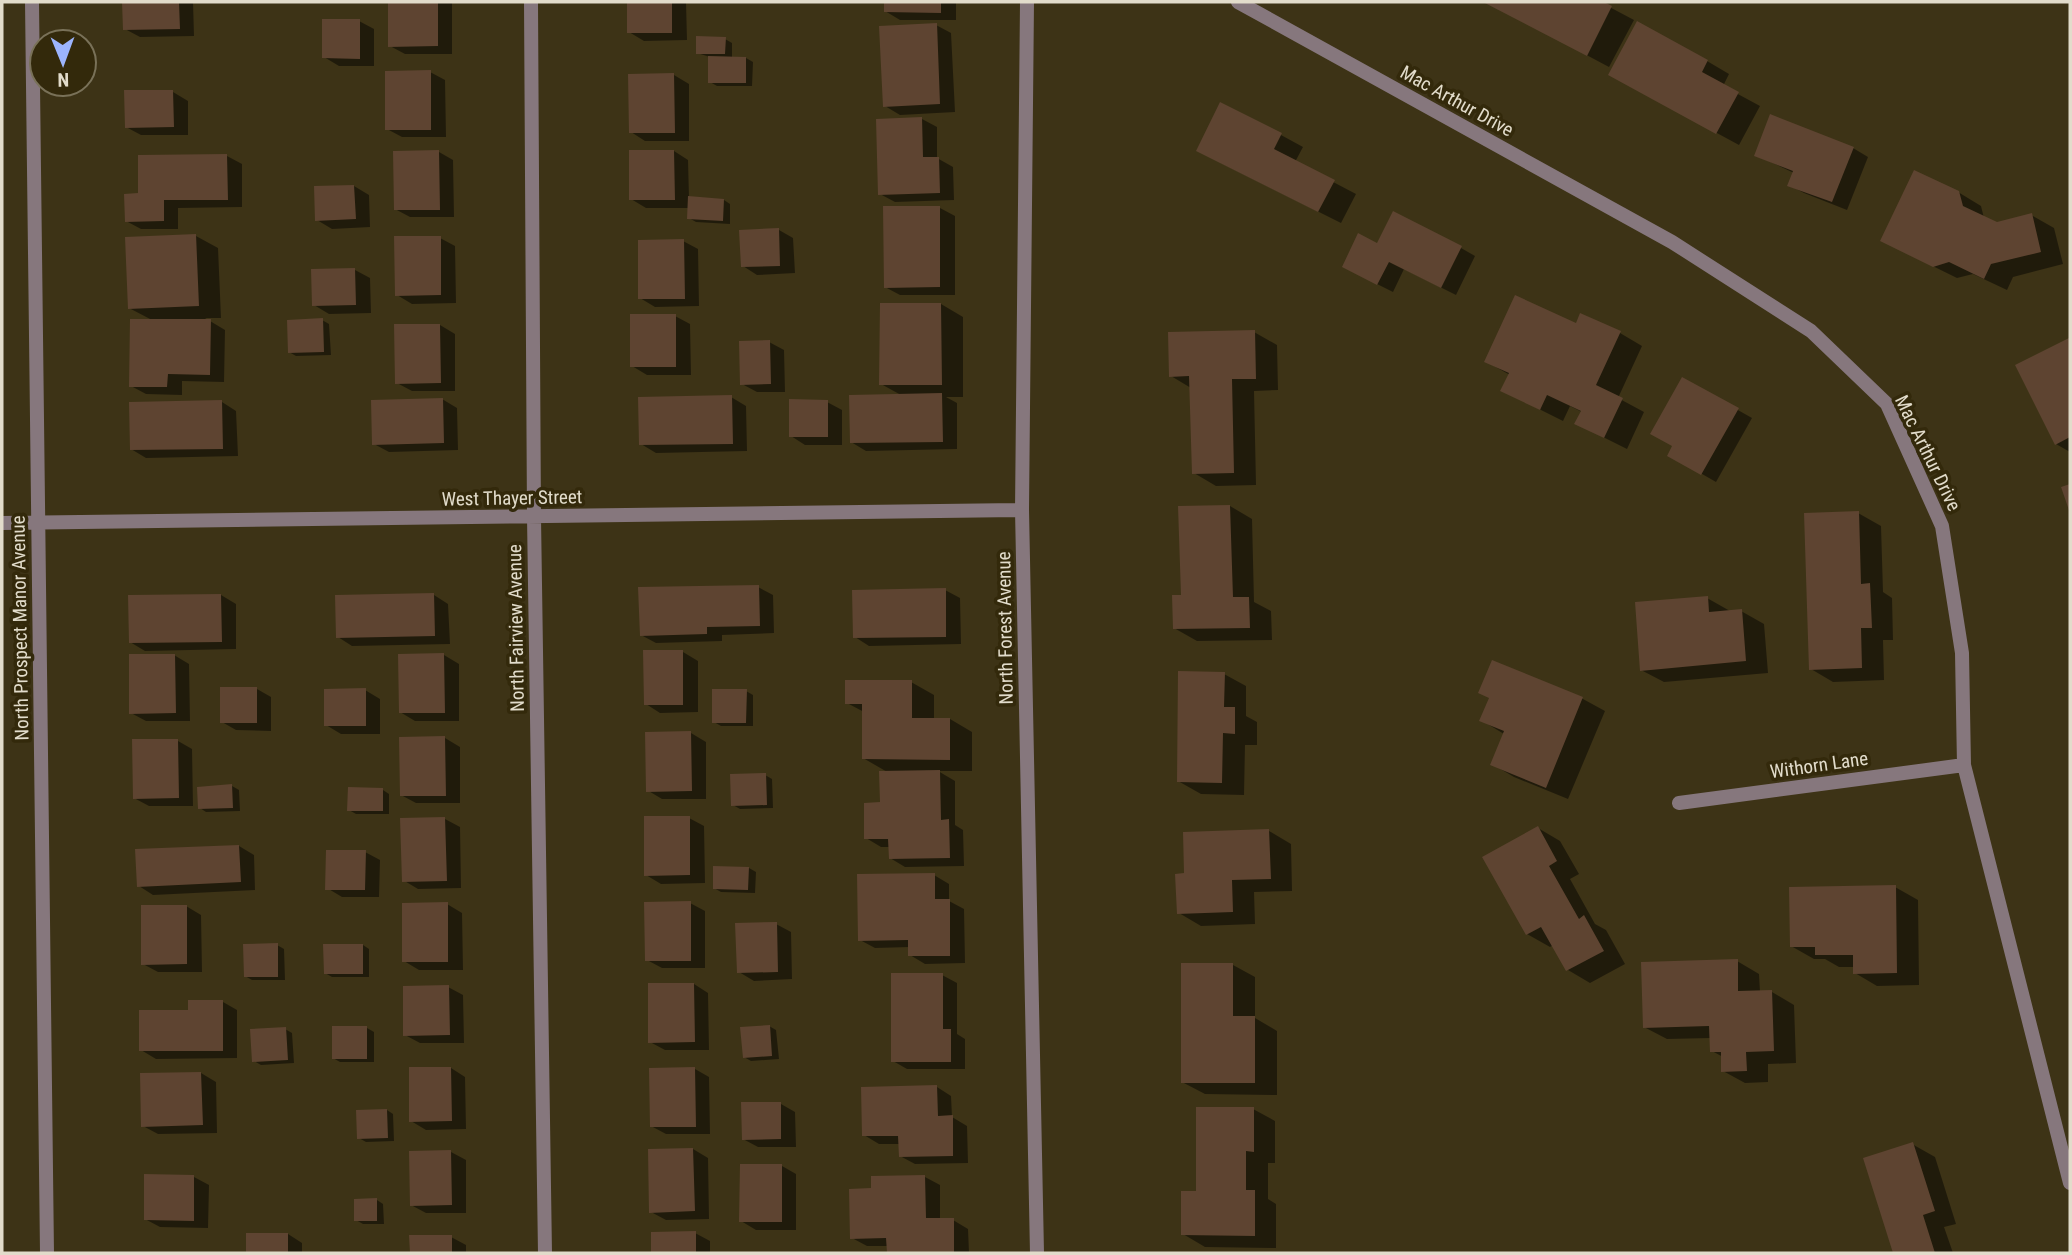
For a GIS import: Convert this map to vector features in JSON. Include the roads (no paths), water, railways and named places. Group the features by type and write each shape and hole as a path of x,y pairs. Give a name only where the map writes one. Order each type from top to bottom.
{"street":[{"name":"North Prospect Manor Avenue","path":"32,2 47,1253"},
{"name":"North Fairview Avenue","path":"531,2 534,517 545,1253"},
{"name":"North Forest Avenue","path":"1027,2 1022,510 1037,1253"},
{"name":"Mac Arthur Drive","path":"1238,2 1672,242 1811,331 1887,404 1942,526 1962,653 1964,765 2070,1183"},
{"name":"West Thayer Street","path":"2,523 1022,510"},
{"name":"Withorn Lane","path":"1679,803 1964,765"}]}
